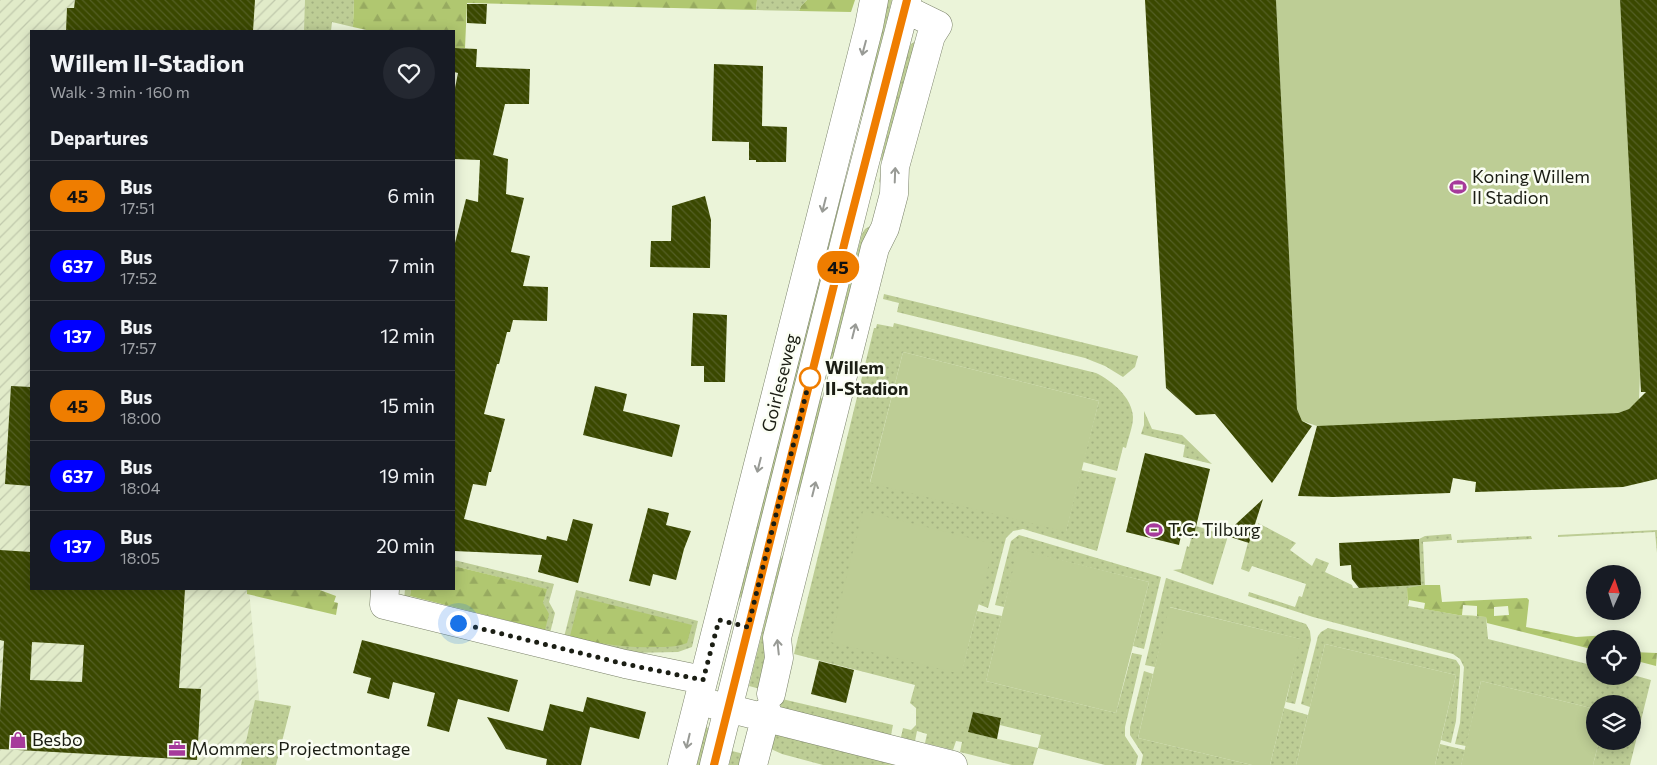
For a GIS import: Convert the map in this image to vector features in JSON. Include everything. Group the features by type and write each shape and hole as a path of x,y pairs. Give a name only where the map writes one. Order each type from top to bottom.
{"street":[{"name":"Goirleseweg","path":"682,765 870,26 874,0"},
{"name":"Goirleseweg","path":"714,765 906,4"},
{"path":"753,765 779,658 777,638 875,248 885,228 891,206 894,194 895,167 931,36 938,24 906,4"},
{"path":"856,197 891,206"},
{"path":"773,527 803,535"},
{"path":"385,597 625,664 700,690 728,707 767,708 953,765"},
{"path":"719,620 748,627"}],"shaded area":[{"path":"0,0 307,0 305,30 30,30 30,590 249,590 260,708 246,765 0,765"}],"green space":[{"path":"305,0 354,0 353,27 332,22 331,30 304,30"},
{"path":"354,0 757,0 756,10 467,3 465,48 455,48 455,30 366,30 353,27"},
{"path":"757,0 807,0 799,11 756,10"},
{"path":"807,0 855,0 851,12 799,11"},
{"path":"882,0 892,0 857,130"},
{"name":"Koning Willem II Stadion","path":"1276,0 1620,0 1640,374 1639,400 1629,409 1618,413 1350,426 1317,426 1302,421 1297,409"},
{"path":"916,41 883,190 879,181 883,164 881,159 908,51 911,44"},
{"path":"836,184 844,185 843,194 744,593 737,602"},
{"path":"876,223 840,364 829,362 862,234 865,229"},
{"path":"884,294 1138,356 1135,367 1123,377 1105,366 1085,358 897,312 899,303 883,299"},
{"path":"894,323 1096,373 1114,385 1129,403 1133,417 1132,425 1126,448 1123,447 1117,471 1083,462 1099,401 903,352 870,482 1066,531 1081,470 1116,478 1097,551 1023,529 1013,531 1006,538 988,608 978,604 961,674 977,611 1002,616 986,681 1116,713 1132,653 1142,655 1125,727 1125,736 1138,756 1136,765 1105,765 1038,748 1033,765 1012,765 960,752 962,742 956,741 953,750 925,743 927,734 917,731 915,741 901,737 903,728 911,730 916,725 916,708 910,703 915,685 794,654 874,328 876,328 877,324 893,327","holes":["973,712 1001,718 1000,725 1041,735 1038,748 968,732"]},
{"path":"903,352 1099,401 1066,532 870,483"},
{"path":"820,398 830,401 799,502 797,491"},
{"path":"1144,411 1152,429 1182,435 1212,464 1183,457 1185,445 1141,434 1144,425"},
{"path":"863,511 994,544 961,674 830,642"},
{"path":"1258,523 1296,543 1290,550 1312,566 1316,558 1329,563 1325,572 1352,585 1353,588 1421,585 1419,539 1425,536 1451,534 1452,540 1423,542 1425,587 1407,588 1408,606 1458,615 1486,617 1488,639 1586,664 1586,685 1641,685 1641,677 1651,680 1641,720 1641,695 1586,695 1586,707 1481,681 1466,746 1455,744 1460,723 1464,667 1460,659 1453,654 1313,617 1248,596 1249,592 1295,607 1299,596 1302,597 1306,584 1252,566 1249,572 1241,569 1251,531"},
{"path":"1196,526 1228,536 1213,585 1173,570 1181,569 1187,546 1189,547 1191,539 1193,539"},
{"path":"1657,530 1657,553 1655,532 1558,537 1558,535"},
{"path":"1019,535 1161,577 1144,649 1133,646 1149,582 1019,550 1004,607 995,605 1011,541"},
{"path":"1531,536 1532,539 1457,543 1457,540"},
{"path":"1018,549 1149,582 1116,713 986,681"},
{"path":"787,550 764,690 749,686 780,560"},
{"path":"455,560 554,584 549,602 555,613 549,637 404,601 405,590 411,590 410,597 545,630 543,603 546,589 455,566"},
{"path":"455,566 547,589 543,603 549,614 545,630 410,596 411,590 455,590"},
{"path":"1166,578 1306,624 1310,631 1311,640 1295,704 1286,702 1300,639 1170,607 1155,667 1145,665"},
{"path":"1425,585 1440,585 1442,602 1527,598 1529,600 1526,627 1576,637 1586,636 1586,648 1487,623 1486,617 1458,615 1424,609 1425,603 1409,600 1408,606 1407,588","holes":["1463,605 1477,606 1477,616 1462,615","1508,606 1509,615 1494,616 1494,607"]},
{"path":"247,590 320,590 336,596 334,602 338,603 336,615 247,594"},
{"path":"576,590 698,621 692,647 678,652 628,653 563,641"},
{"path":"580,597 692,625 687,643 668,647 633,647 570,636"},
{"path":"1169,607 1301,639 1270,765 1252,765 1138,738"},
{"path":"1328,628 1456,660 1460,666 1460,671 1456,721 1451,743 1441,740 1456,675 1325,644 1310,707 1301,704 1318,636"},
{"path":"1325,644 1456,675 1435,765 1296,765"},
{"path":"1641,652 1657,653 1656,666 1641,662"},
{"path":"1144,671 1153,674 1138,738 1252,765 1141,765 1143,755 1130,735 1130,727"},
{"path":"1481,681 1586,707 1586,750 1597,750 1593,765 1461,765"},
{"path":"782,699 893,725 891,735 780,708"},
{"path":"255,700 291,706 276,765 241,765"},
{"path":"1284,708 1308,715 1296,765 1270,765"},
{"path":"705,725 709,730 700,765 690,765"},
{"path":"776,732 910,765 823,765 782,754 771,749"},
{"path":"1440,744 1465,750 1461,765 1435,765"},
{"path":"1597,750 1634,750 1630,765 1593,765"},
{"path":"732,751 748,755 746,765 729,765"}],"building":[{"path":"75,0 255,0 253,30 66,30 67,8 74,8"},
{"path":"1145,0 1276,0 1297,409 1302,421 1312,426 1272,483 1215,414 1196,415 1166,388"},
{"path":"1620,0 1657,0 1657,479 1623,487 1475,492 1476,482 1453,478 1450,493 1333,497 1298,496 1317,426 1618,413 1629,409 1646,392 1641,392"},
{"path":"467,4 487,4 486,24 467,23"},
{"path":"455,48 477,49 476,67 530,69 529,104 505,104 493,155 508,159 506,194 524,198 511,252 530,256 523,286 548,287 547,321 513,320 510,332 507,332 484,414 505,419 486,486 473,484 464,519 546,540 547,536 567,541 573,519 593,524 578,583 538,572 542,555 455,551 455,243 466,199 478,202 480,160 455,159 455,88 458,73 455,72"},
{"path":"714,64 763,66 762,126 787,127 786,162 756,162 756,160 749,160 749,142 712,141"},
{"path":"705,196 711,220 710,268 650,267 651,241 671,241 672,206"},
{"path":"693,313 727,315 725,382 704,382 704,366 691,366"},
{"path":"11,386 30,387 30,486 5,484"},
{"path":"595,386 627,394 623,411 680,425 672,457 583,435"},
{"path":"1145,453 1210,469 1193,539 1181,536 1179,545 1126,532"},
{"path":"1263,499 1249,543 1224,535"},
{"path":"648,508 669,513 666,525 691,531 676,580 653,574 650,586 629,581"},
{"path":"1419,539 1421,585 1359,588 1352,579 1351,565 1340,566 1339,543"},
{"path":"0,550 30,552 30,590 185,590 179,688 201,689 197,760 0,749 4,641 0,640","holes":["32,642 84,645 82,682 30,680"]},
{"path":"362,640 518,680 509,712 458,699 449,732 427,726 435,693 393,682 389,699 367,693 371,678 353,673"},
{"path":"819,661 854,670 846,703 811,694"},
{"path":"587,697 646,712 639,739 590,727 581,765 546,765 547,759 506,749 487,717 543,731 550,704 583,712"},
{"path":"973,712 1001,718 997,739 968,732"}],"bus line":[{"name":"45","path":"714,765 907,0"}],"place":[{"name":"Koning Willem II Stadion","path":"1458,187"},
{"name":"Willem II-Stadion","path":"810,378"},
{"name":"T.C. Tilburg","path":"1154,530"},
{"name":"Besbo","path":"18,740"},
{"name":"Mommers Projectmontage","path":"177,749"}],"route":[{"path":"458,623 625,664 703,680 719,620 748,627 810,378"}]}
